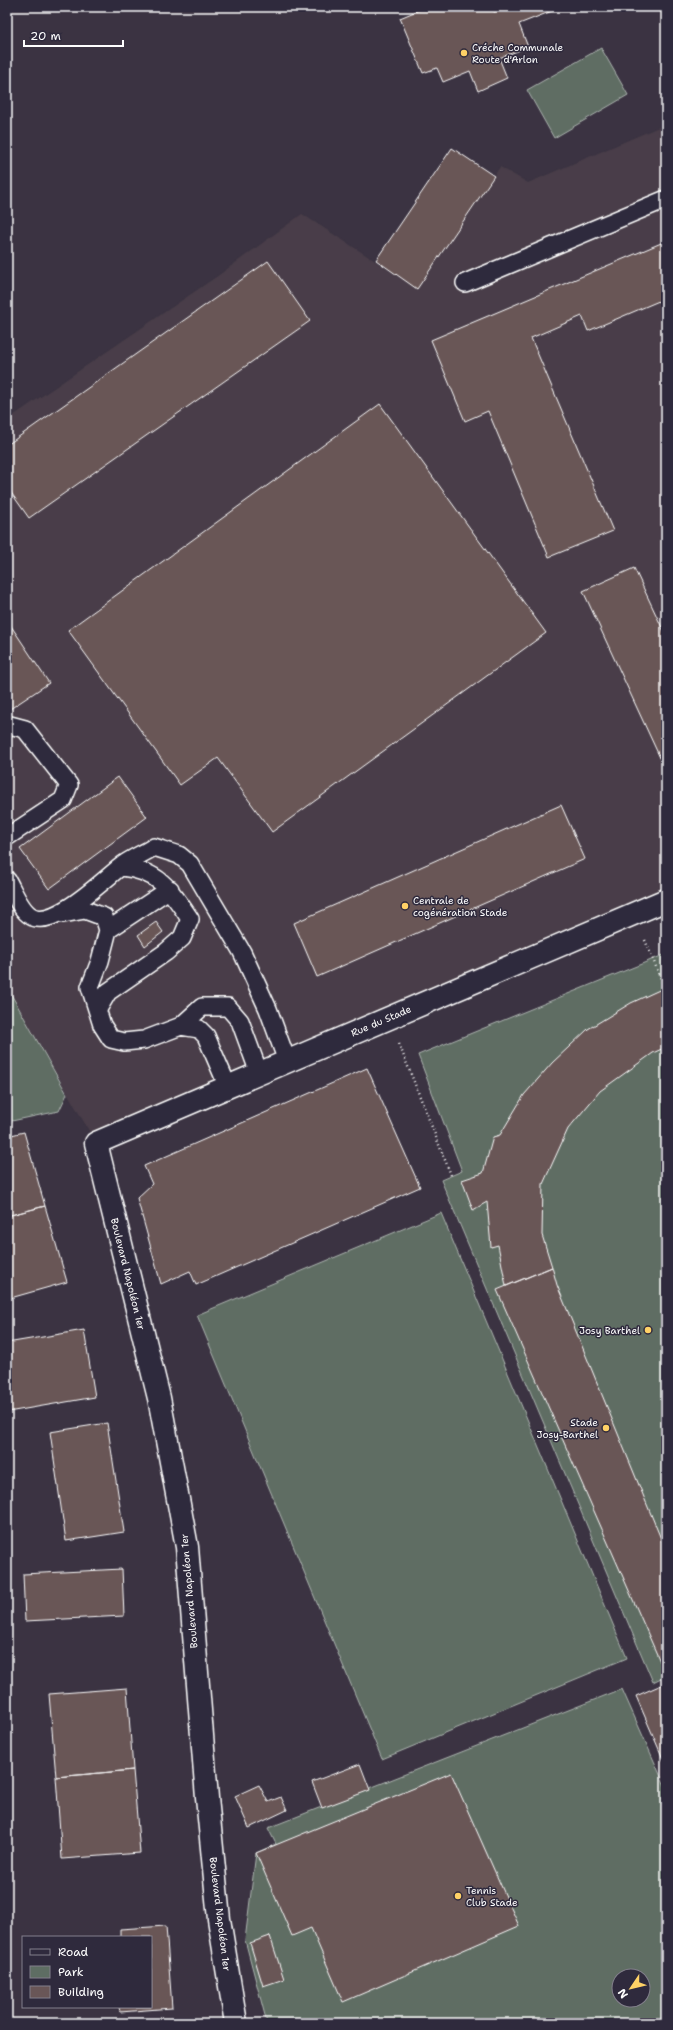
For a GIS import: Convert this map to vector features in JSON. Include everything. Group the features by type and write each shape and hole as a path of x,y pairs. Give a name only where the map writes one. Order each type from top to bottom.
{"street":[{"name":"Rue du Stade","path":"96,1143 666,900"},
{"name":"Boulevard Napoléon 1er","path":"96,1143 159,1398 187,1547 207,1798 219,1919 236,2023"}],"lane":[{"path":"465,283 666,199"},
{"path":"7,728 10,725 25,729 69,785 63,800 7,837"},
{"path":"58,914 122,866 154,847 179,855 190,864 242,952 268,1010 287,1061"},
{"path":"98,1009 108,992 166,952 182,938 190,919 170,889 160,879 143,871 122,866"},
{"path":"7,880 23,908 30,916 43,920 58,914 85,910 104,917 108,930 100,962 90,987 102,1025 111,1039 124,1042 144,1040 181,1026 202,1007 228,1007 240,1021 259,1074"},
{"path":"108,930 170,889"},
{"path":"181,1026 199,1029 206,1036 228,1087"}],"path":[{"path":"633,914 666,990"},
{"path":"388,1018 451,1175"}],"shaded area":[{"path":"666,124 666,900 96,1143 7,987 7,420 219,275 302,214 417,288 500,167 528,183"}],"green space":[{"path":"601,48 628,95 554,138 527,90"},
{"name":"Stade Josy-Barthel","path":"666,954 666,1677 665,1676 653,1682 441,1180 462,1171 418,1055"},
{"path":"7,987 67,1094 59,1111 7,1122"},
{"path":"441,1213 627,1658 382,1759 197,1315"},
{"name":"Tennis Club Stade","path":"622,1689 666,1788 666,2023 267,2023 245,1940 256,1853 276,1844 268,1828"}],"building":[{"name":"Créche Communale Route d'Arlon","path":"426,7 492,7 494,12 506,7 551,7 552,11 519,24 528,47 499,58 507,78 478,91 470,71 443,82 437,68 423,73 400,18"},
{"path":"452,148 494,176 417,289 376,260"},
{"path":"666,241 666,298 588,331 582,316 531,338 613,531 549,557 488,411 465,421 431,340"},
{"path":"268,261 310,321 29,518 7,487 7,445"},
{"path":"380,404 546,633 272,832 218,758 180,785 68,630"},
{"path":"634,568 666,636 666,758 661,760 583,591"},
{"path":"7,620 49,683 7,711"},
{"path":"118,777 147,817 49,889 20,849"},
{"name":"Centrale de cogénération Stade","path":"561,805 585,859 317,977 294,923"},
{"path":"156,922 163,932 145,946 138,935"},
{"path":"666,987 666,1047 653,1053 600,1091 568,1129 543,1184 542,1235 552,1267 506,1286 498,1245 491,1247 487,1202 473,1210 462,1180 483,1173 493,1137 500,1135 524,1095 552,1063 588,1029 631,1003"},
{"path":"367,1068 420,1187 196,1285 190,1271 161,1284 137,1198 152,1184 144,1166"},
{"path":"24,1132 45,1206 7,1216 7,1136"},
{"path":"45,1206 67,1282 7,1299 7,1216"},
{"path":"552,1267 557,1285 666,1551 666,1675 497,1290"},
{"path":"84,1330 95,1397 8,1412 7,1343"},
{"path":"107,1423 124,1532 66,1541 50,1432"},
{"path":"122,1569 124,1616 25,1621 23,1574"},
{"path":"666,1683 666,1761 664,1761 636,1696"},
{"path":"127,1688 133,1770 56,1777 49,1694"},
{"path":"360,1764 370,1790 322,1808 312,1782"},
{"path":"133,1770 140,1853 62,1859 56,1777"},
{"path":"451,1773 519,1926 343,2002 311,1928 292,1936 256,1853"},
{"path":"259,1785 268,1802 281,1797 287,1810 249,1828 235,1796"},
{"path":"166,1926 172,2008 120,2012 119,2008 152,2008 152,1936 120,1936 120,1929"},
{"path":"270,1936 284,1979 263,1986 250,1943"}],"place":[{"name":"Créche Communale Route d'Arlon","path":"464,53"},
{"name":"Centrale de cogénération Stade","path":"405,906"},
{"name":"Josy Barthel","path":"648,1330"},
{"name":"Stade Josy-Barthel","path":"606,1428"},
{"name":"Tennis Club Stade","path":"458,1896"}]}
